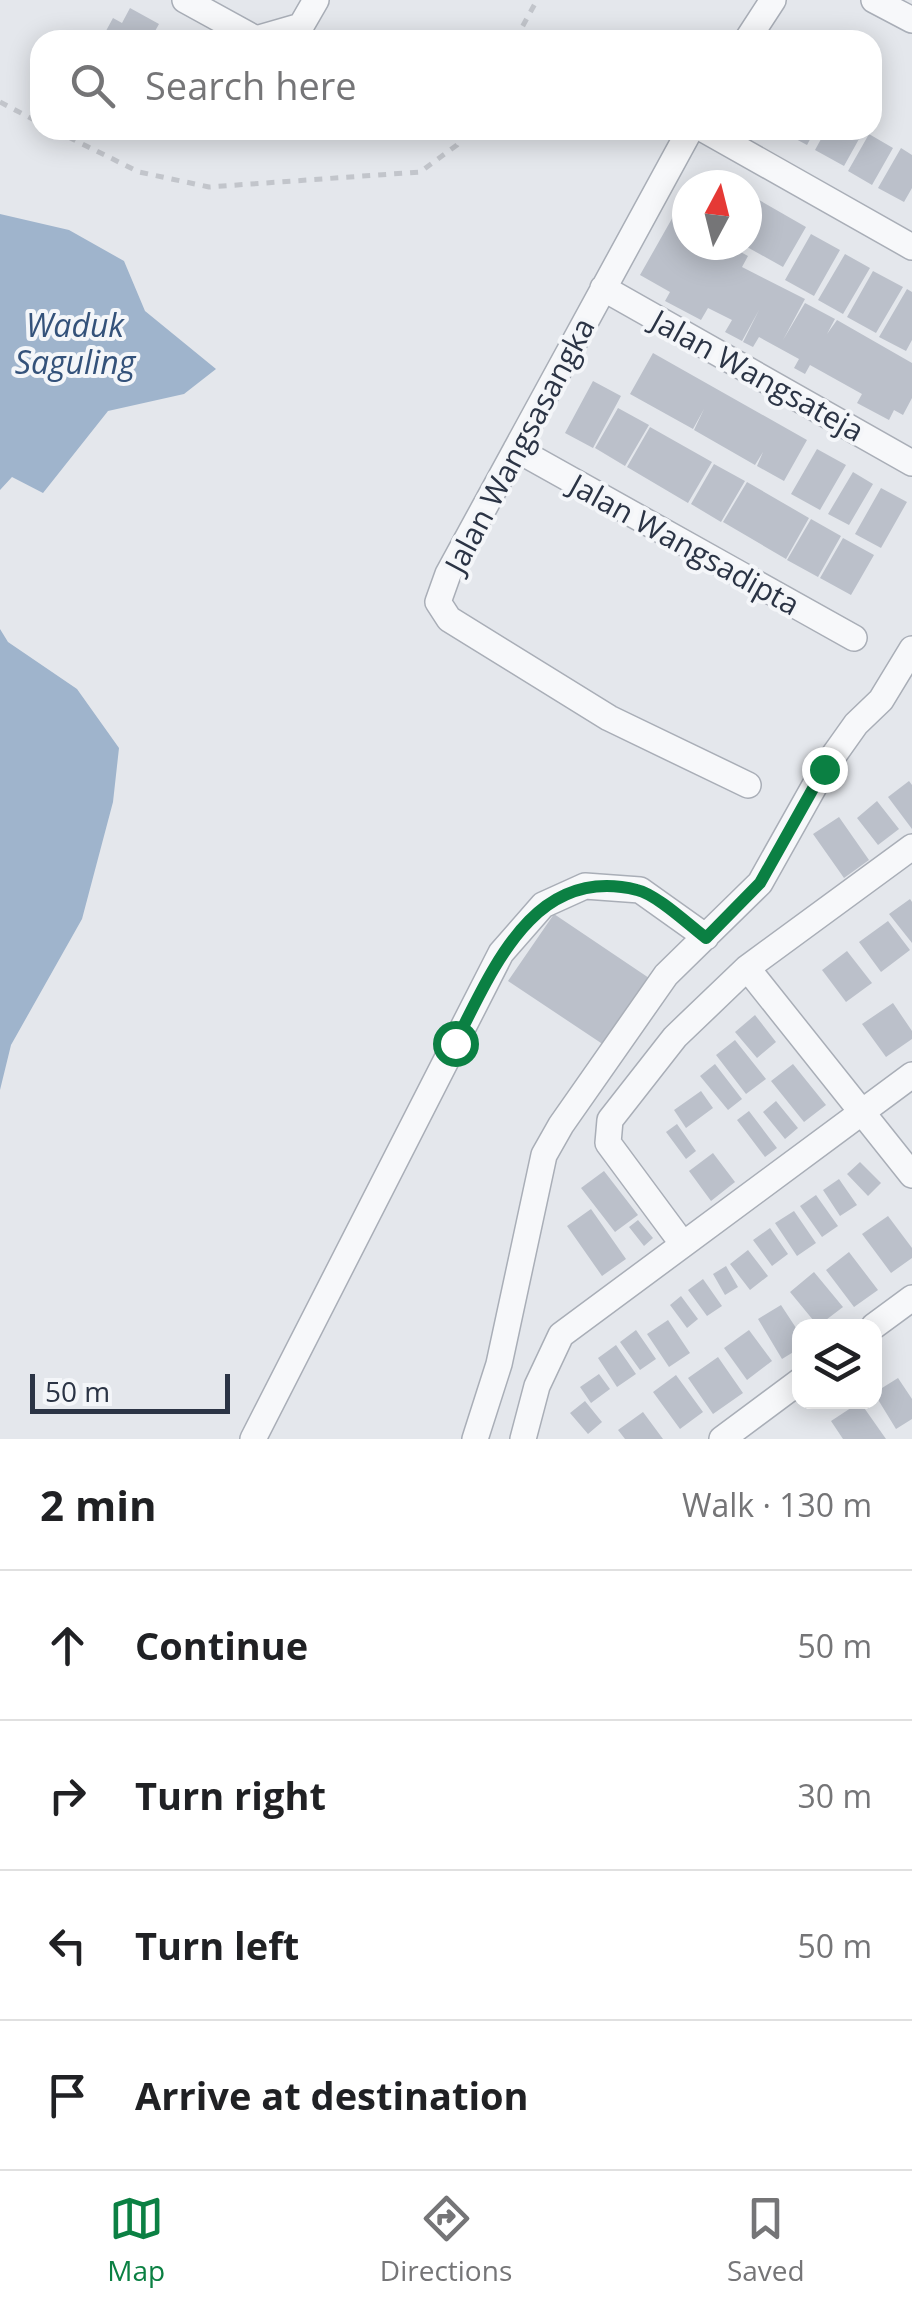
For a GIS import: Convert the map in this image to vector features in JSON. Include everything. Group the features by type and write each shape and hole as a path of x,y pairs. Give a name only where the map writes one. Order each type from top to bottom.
{"street":[{"path":"185,0 240,30"},
{"path":"287,30 301,26 316,0"},
{"path":"754,30 773,0"},
{"path":"874,0 912,20"},
{"name":"Jalan Wangsasangka","path":"684,140 448,574 438,602 449,619 609,718 748,785"},
{"path":"723,140 912,247"},
{"name":"Jalan Wangsateja","path":"603,288 912,463"},
{"name":"Jalan Wangsadipta","path":"516,450 854,638"},
{"path":"476,1439 499,1364 544,1155 666,975 760,883 824,769 856,724 880,700 912,649"},
{"path":"682,1243 608,1143 608,1127 675,1037 747,968 912,847"},
{"path":"253,1439 501,953 543,905 585,886 640,890 706,938"},
{"path":"747,968 912,1174"},
{"path":"523,1439 537,1386 561,1335 912,1075"},
{"path":"882,1320 912,1298"},
{"path":"722,1439 792,1388"}],"path":[{"path":"520,30 537,0"},
{"path":"0,102 30,118"},
{"path":"74,140 139,172 209,187 420,172 460,140"}],"water":[{"name":"Waduk Saguling","path":"0,214 69,230 124,261 145,311 216,369 184,394 108,411 43,493 12,477 0,490"},
{"path":"0,629 8,642 77,689 119,748 113,802 82,919 11,1045 0,1090"}],"building":[{"path":"130,8 159,24 156,30 106,30 113,18 122,23"},
{"path":"820,140 858,140 844,166 815,150"},
{"path":"866,140 879,140 893,148 872,185 848,171"},
{"path":"901,148 912,155 912,188 904,202 878,188"},
{"path":"762,202 806,227 783,267 762,255"},
{"path":"672,219 672,260 746,260 742,267 805,299 783,340 805,303 835,319 827,334 837,320 912,363 912,398 903,415 894,410 889,420 857,403 862,394 810,365 805,374 794,368 799,359 759,337 753,347 743,342 759,310 742,341 725,332 732,320 708,308 701,320 665,301 670,292 640,275"},
{"path":"811,234 840,250 814,296 785,280"},
{"path":"845,254 870,268 843,314 818,300"},
{"path":"873,271 903,287 876,333 847,317"},
{"path":"907,289 912,292 912,340 906,351 879,337"},
{"path":"653,353 807,440 784,481 757,466 763,452 755,465 694,430 704,409 693,429 630,394"},
{"path":"593,381 621,396 593,448 565,433"},
{"path":"618,408 649,425 625,466 595,448"},
{"path":"650,427 712,462 688,503 627,467"},
{"path":"817,449 846,465 820,510 791,494"},
{"path":"714,464 745,481 721,522 691,504"},
{"path":"853,472 873,484 849,525 828,514"},
{"path":"747,482 809,518 786,559 723,522"},
{"path":"881,488 907,502 881,548 855,534"},
{"path":"811,519 841,536 818,577 787,560"},
{"path":"843,538 874,555 851,595 820,578"},
{"path":"909,781 912,785 912,829 888,797"},
{"path":"877,801 899,829 878,845 857,818"},
{"path":"839,817 869,860 844,878 813,834"},
{"path":"910,899 912,902 912,943 889,914"},
{"path":"554,914 649,978 604,1045 508,981"},
{"path":"888,921 910,950 881,972 859,942"},
{"path":"847,951 872,983 846,1002 822,970"},
{"path":"893,1003 912,1031 912,1039 886,1057 862,1024"},
{"path":"755,1015 776,1042 757,1058 735,1032"},
{"path":"735,1040 766,1079 746,1094 716,1055"},
{"path":"715,1064 742,1099 728,1110 700,1076"},
{"path":"793,1064 826,1105 804,1122 771,1081"},
{"path":"701,1091 713,1108 686,1128 674,1110"},
{"path":"776,1101 798,1128 785,1139 763,1112"},
{"path":"749,1111 777,1148 765,1157 737,1120"},
{"path":"677,1124 696,1151 686,1159 666,1132"},
{"path":"713,1153 735,1182 711,1201 689,1171"},
{"path":"860,1162 881,1183 868,1196 847,1174"},
{"path":"604,1171 638,1215 615,1232 581,1188"},
{"path":"839,1179 857,1205 840,1216 823,1190"},
{"path":"816,1195 838,1226 822,1237 800,1206"},
{"path":"591,1209 626,1259 602,1276 567,1226"},
{"path":"794,1211 816,1243 797,1256 775,1223"},
{"path":"888,1216 912,1248 912,1258 891,1273 862,1234"},
{"path":"638,1220 653,1238 644,1246 629,1227"},
{"path":"770,1228 788,1254 772,1266 753,1240"},
{"path":"748,1250 768,1276 750,1290 730,1264"},
{"path":"849,1252 878,1290 854,1307 826,1270"},
{"path":"726,1266 738,1287 725,1295 713,1274"},
{"path":"814,1272 843,1307 827,1319 812,1319 790,1292"},
{"path":"703,1279 722,1306 707,1316 688,1290"},
{"path":"681,1296 698,1319 687,1328 670,1305"},
{"path":"781,1305 792,1322 792,1353 782,1359 758,1319"},
{"path":"668,1320 690,1353 669,1367 647,1334"},
{"path":"636,1330 656,1359 640,1370 620,1342"},
{"path":"749,1330 772,1361 747,1380 724,1348"},
{"path":"616,1345 636,1374 617,1387 598,1358"},
{"path":"718,1357 743,1393 713,1414 688,1378"},
{"path":"599,1374 610,1389 591,1403 580,1387"},
{"path":"676,1375 703,1412 680,1429 653,1392"},
{"path":"898,1378 912,1399 912,1419 896,1429 882,1406 882,1388"},
{"path":"585,1401 602,1422 588,1434 570,1413"},
{"path":"849,1409 865,1409 886,1439 843,1439 831,1421"},
{"path":"643,1412 663,1439 625,1439 618,1430"}],"route":[{"path":"455,1043 501,953 543,905 585,886 640,890 706,938 760,883 824,769"}]}
